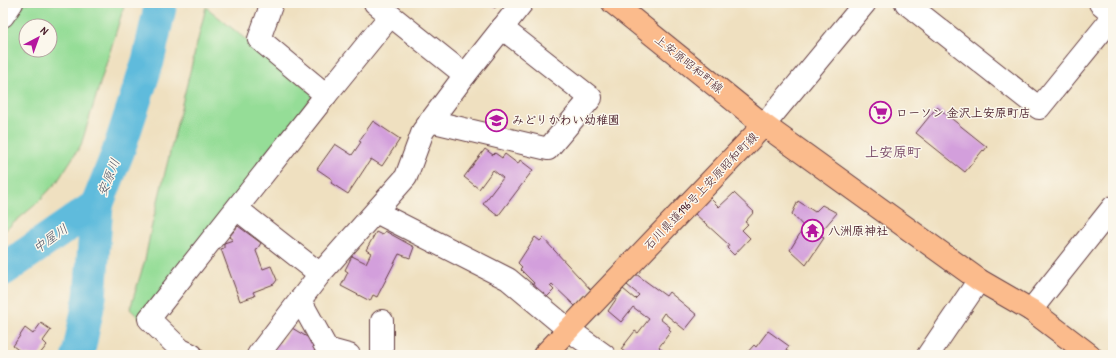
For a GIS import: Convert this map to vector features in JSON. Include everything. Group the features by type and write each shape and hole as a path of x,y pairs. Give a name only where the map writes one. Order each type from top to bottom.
{"main road":[{"name":"上安原昭和町線","path":"613,3 764,125"},
{"name":"石川県道196号上安原昭和町線","path":"544,355 764,125 979,280 1031,310 1090,355"}],"street":[{"path":"3,16 12,3"},
{"path":"272,3 259,39 326,95"},
{"path":"258,355 320,274 406,177 422,131 522,3"},
{"path":"906,3 1039,108 1113,17"},
{"path":"1100,3 1113,14"},
{"path":"764,125 858,6"},
{"path":"192,355 181,350 149,319 326,95 382,9 465,75"},
{"path":"430,121 548,149 590,98 502,28"},
{"path":"1031,310 1113,207"},
{"path":"237,209 320,274"},
{"path":"376,212 508,279 569,330 604,355"},
{"path":"928,355 979,280"},
{"path":"300,300 327,349 349,355"},
{"path":"382,322 382,355"}],"green space":[{"path":"24,3 125,3 81,145 57,182 35,205 3,232 3,34"},
{"path":"206,7 314,95 140,319 130,309 145,260 151,229"}],"building":[{"path":"488,3 499,3 495,8"},
{"path":"937,107 987,147 965,172 916,133"},
{"path":"373,121 400,139 382,166 371,159 348,194 331,183 333,180 317,169 335,144 352,155 361,142 359,141"},
{"path":"485,149 493,155 495,153 502,158 505,154 518,164 520,160 533,170 498,216 483,204 503,178 493,170 479,189 464,177"},
{"path":"734,193 754,212 745,222 748,224 742,230 750,238 734,255 727,248 729,245 694,213 709,197 719,207"},
{"name":"八洲原神社","path":"798,201 815,212 822,205 837,213 819,234 824,238 806,265 790,250 804,227 792,214"},
{"path":"238,226 261,243 256,251 263,269 271,266 277,280 274,284 253,292 255,296 240,301 221,249 224,248 224,243 233,240 229,237"},
{"path":"385,231 414,247 410,258 399,254 377,297 373,295 370,301 341,286 348,272 345,270 352,256 366,263 371,253 366,250 376,232 382,235"},
{"path":"535,237 540,241 543,238 591,290 575,306 552,284 550,286 554,290 545,299 532,286 534,283 520,269 522,267 518,263"},
{"path":"636,274 666,296 669,292 697,315 685,330 664,313 660,319 670,327 669,329 671,331 659,347 664,352 661,355 628,355 621,349 635,331 638,333 649,319 633,307 621,322 608,311 623,289 635,299 639,295 627,285"},
{"path":"41,323 51,330 43,341 47,345 39,355 25,355 13,346 25,328 33,334"},
{"path":"292,328 319,344 312,355 265,355 275,341 281,344"},
{"path":"768,331 789,346 786,350 792,355 745,355 754,345 756,347"}],"waterway":[{"name":"安原川","path":"78,355 90,297 97,205 118,152 148,61 161,3"},
{"name":"中屋川","path":"3,270 97,205"}],"place":[{"name":"ローソン 金沢上安原町店","path":"880,113"},
{"name":"みどりかわい幼稚園","path":"496,120"},
{"name":"八洲原神社","path":"812,231"}],"district":[{"name":"上安原町","path":"893,152"}]}
